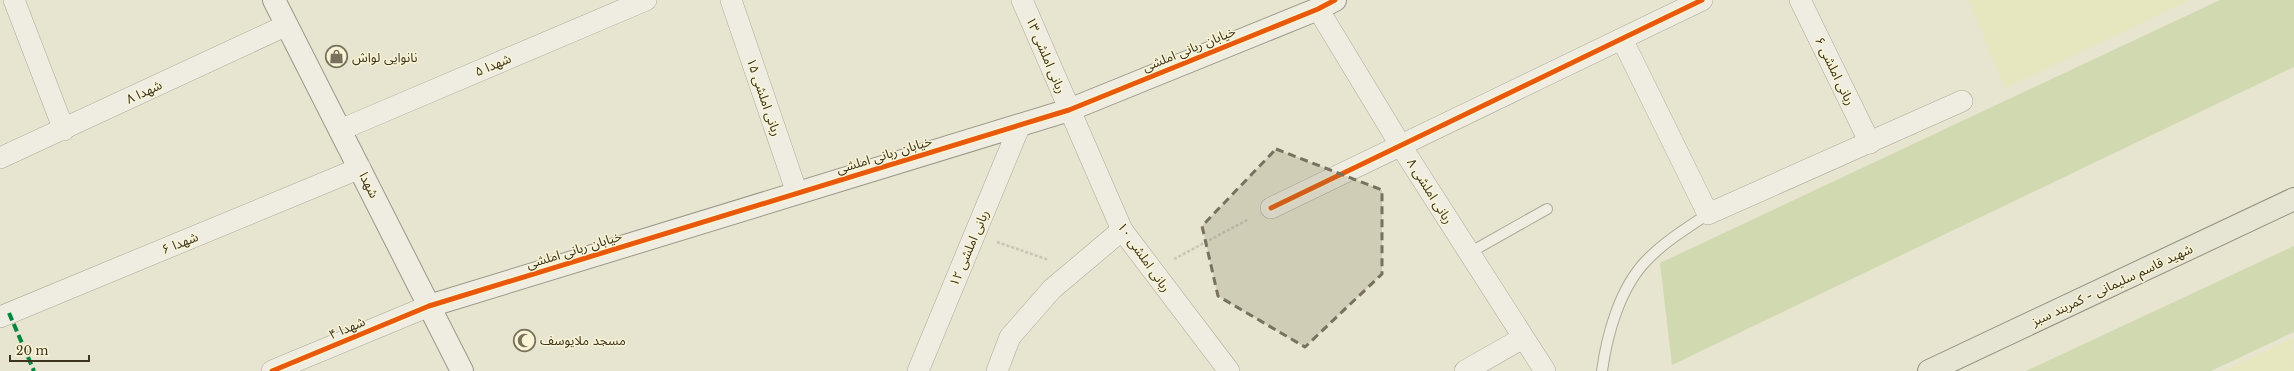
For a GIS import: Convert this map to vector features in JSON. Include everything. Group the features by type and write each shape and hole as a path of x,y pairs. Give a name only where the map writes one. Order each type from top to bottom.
{"main road":[{"name":"شهید قاسم سلیمانی - کمربند سبز","path":"1929,371 2294,199"}],"street":[{"path":"14,0 64,130"},
{"name":"شهدا","path":"274,0 462,371"},
{"name":"شهدا ۵","path":"340,130 646,0"},
{"name":"ربانی املشی ۱۵","path":"731,0 797,193"},
{"name":"ربانی املشی ۱۳","path":"1022,0 1069,110"},
{"path":"1271,208 1702,0"},
{"name":"ربانی املشی ۶","path":"1800,0 1870,143"},
{"name":"خیابان ربانی املشی","path":"429,306 1069,110 1327,5"},
{"name":"ربانی املشی ۸","path":"1327,5 1401,146 1545,371"},
{"name":"شهدا ۸","path":"0,158 64,130 287,25"},
{"path":"1622,39 1708,214 1962,102"},
{"name":"ربانی املشی ۱۰","path":"1069,110 1122,230 1229,371"},
{"name":"ربانی املشی ۱۲","path":"918,371 1020,125"},
{"name":"شهدا ۶","path":"0,317 360,168"},
{"path":"997,371 1010,337 1052,289 1122,230"},
{"name":"شهدا ۴","path":"272,371 429,306"},
{"path":"1465,371 1523,338"}],"lane":[{"path":"1469,254 1547,209"},
{"path":"1602,371 1608,338 1619,306 1631,282 1646,261 1668,241 1708,214"}],"path":[{"path":"1153,270 1271,208"},
{"path":"974,235 1076,269"}],"highlighted area":[{"path":"1276,149 1382,190 1382,274 1305,347 1218,296 1202,226"}],"green space":[{"path":"1969,0 2190,0 2005,88"},
{"path":"2220,0 2294,0 2294,67 1672,365 1660,263"},
{"path":"2294,246 2294,332 2211,371 2026,371"},
{"path":"2293,338 2294,371 2224,371"}],"marked path":[{"path":"9,313 34,371"}],"cycle path":[{"path":"272,371 429,306 1069,110 1318,9 1335,0"},
{"path":"1271,208 1702,0"}],"place":[{"name":"نانوایی لواش","path":"337,57"},
{"name":"مسجد ملایوسف","path":"524,340"}]}
